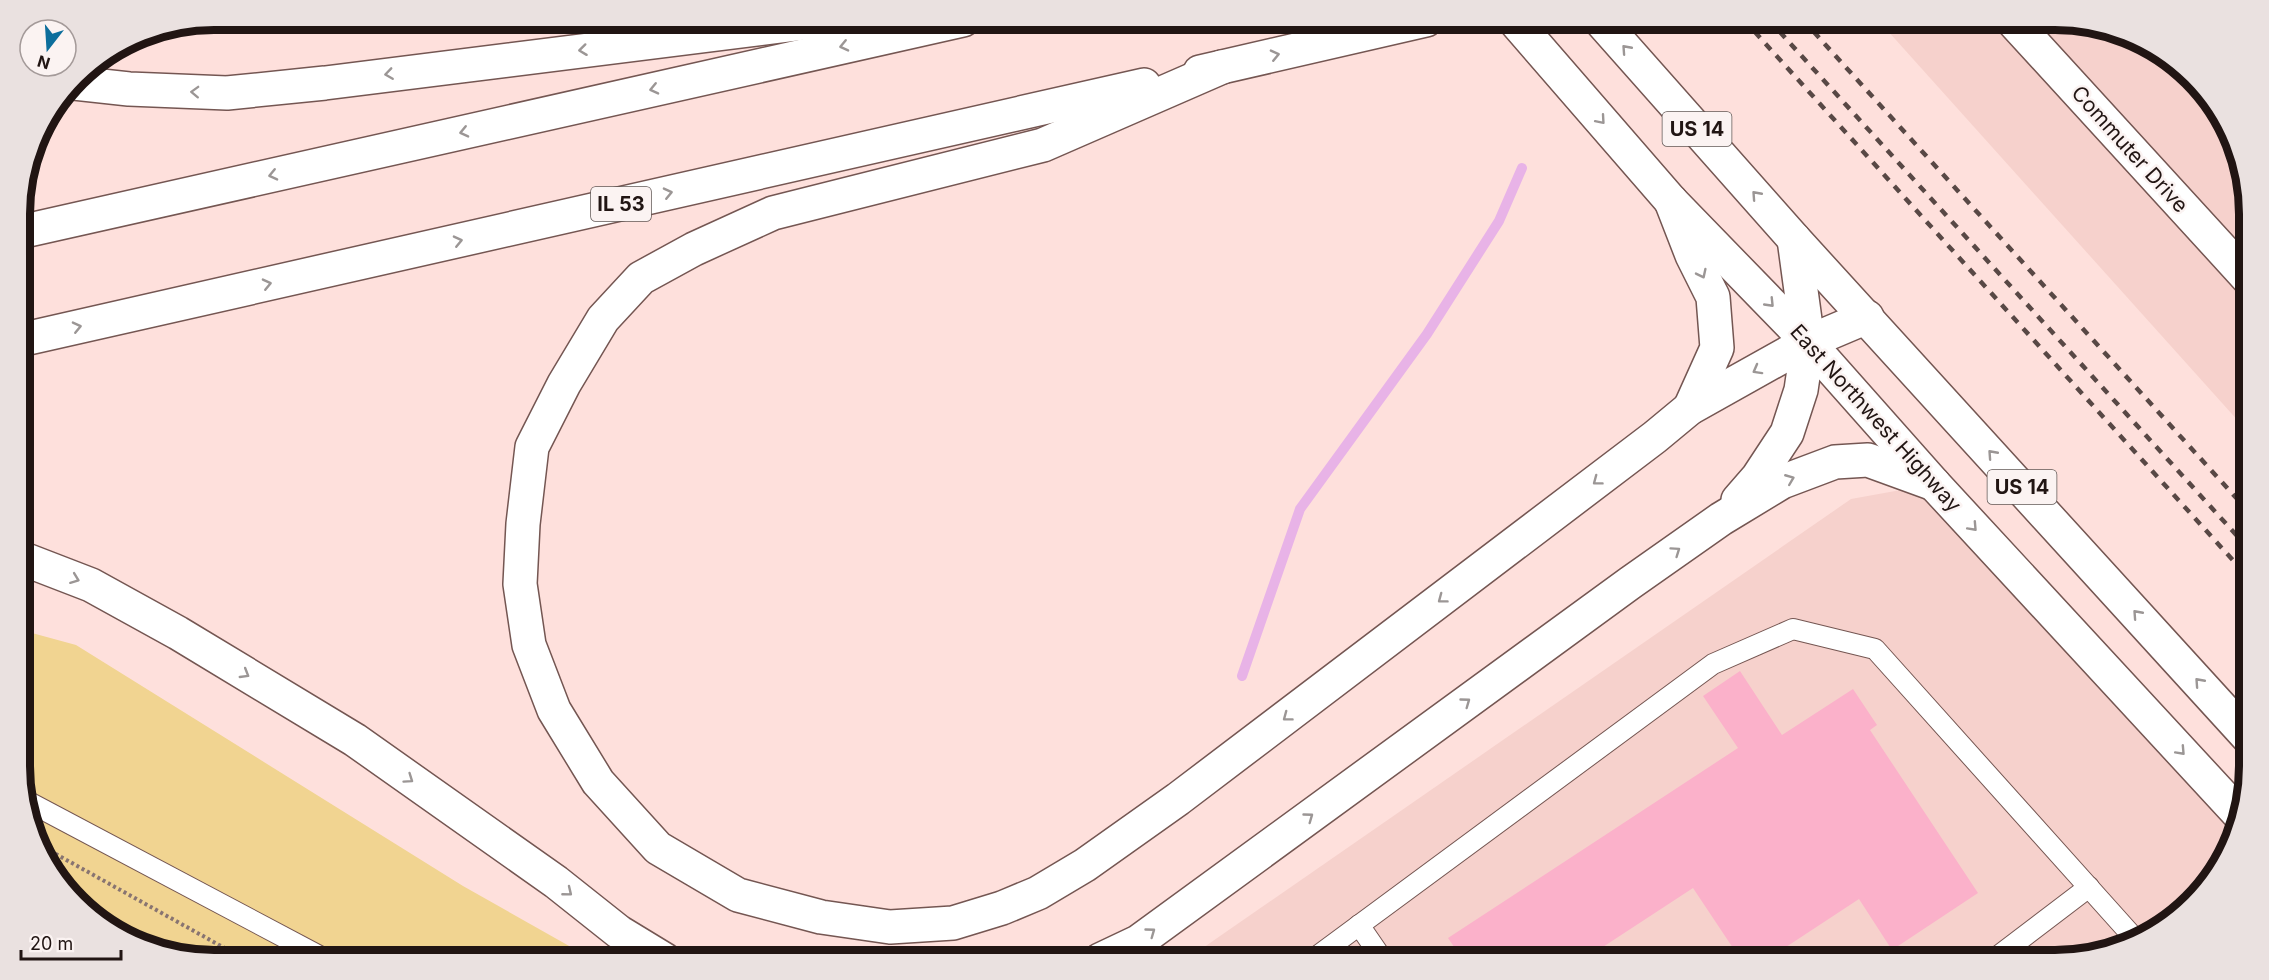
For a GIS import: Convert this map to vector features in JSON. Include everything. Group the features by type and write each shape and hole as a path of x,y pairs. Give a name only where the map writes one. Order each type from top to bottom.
{"main road":[{"path":"84,84 129,89 227,93 746,30"},
{"path":"30,230 919,30"},
{"name":"IL 53","path":"30,338 1383,30"},
{"name":"East Northwest Highway","path":"1523,30 1671,201 1808,342 1934,484 2234,808"},
{"name":"US 14","path":"1609,30 1794,239 2239,727"},
{"name":"Commuter Drive","path":"2021,30 2239,268"},
{"path":"1222,67 1043,145 773,213 694,249 640,278 603,319 564,384 532,447 523,524 520,584 529,645 554,710 598,782 658,848 738,896 820,917 890,927 953,923 1002,908 1038,893 1085,865 1178,799 1646,444 1690,408 1808,342 1867,317"},
{"path":"1671,201 1692,255 1713,297 1717,348 1690,408"},
{"path":"1721,519 1758,477 1787,433 1801,390 1808,342 1794,239"},
{"path":"1121,950 1138,942 1630,583 1721,519 1782,482 1835,462 1868,460 1934,484"},
{"path":"30,561 91,585 178,633 355,740 556,882 619,932 649,950"}],"lane":[{"path":"1325,950 1713,664 1793,629 1875,649 2130,933"},
{"path":"35,805 308,950"},
{"path":"2006,950 2089,887"},
{"path":"1359,925 1376,950"}],"path":[{"path":"52,852 228,950"}],"shaded area":[{"path":"1887,30 2067,30 2091,34 2125,44 2147,55 2185,84 2201,102 2225,144 2233,166 2237,190 2239,422"},
{"path":"1934,484 2234,808 2225,836 2214,858 2201,878 2167,912 2125,936 2103,944 2067,950 1200,950 1851,499"},
{"path":"30,632 76,645 463,886 576,950 202,950 155,940 122,925 102,912 68,878 44,836 36,814 30,766"}],"building":[{"path":"1740,671 1782,735 1853,689 1877,725 1870,730 1978,893 1892,950 1859,899 1781,950 1734,950 1693,888 1598,950 1456,950 1448,938 1738,748 1703,696"}],"waterway":[{"path":"1242,676 1300,509 1427,334 1499,221 1522,168"}],"railway":[{"path":"1753,30 2239,567"},
{"path":"1778,30 2239,538"},
{"path":"1812,30 2239,501"}]}
